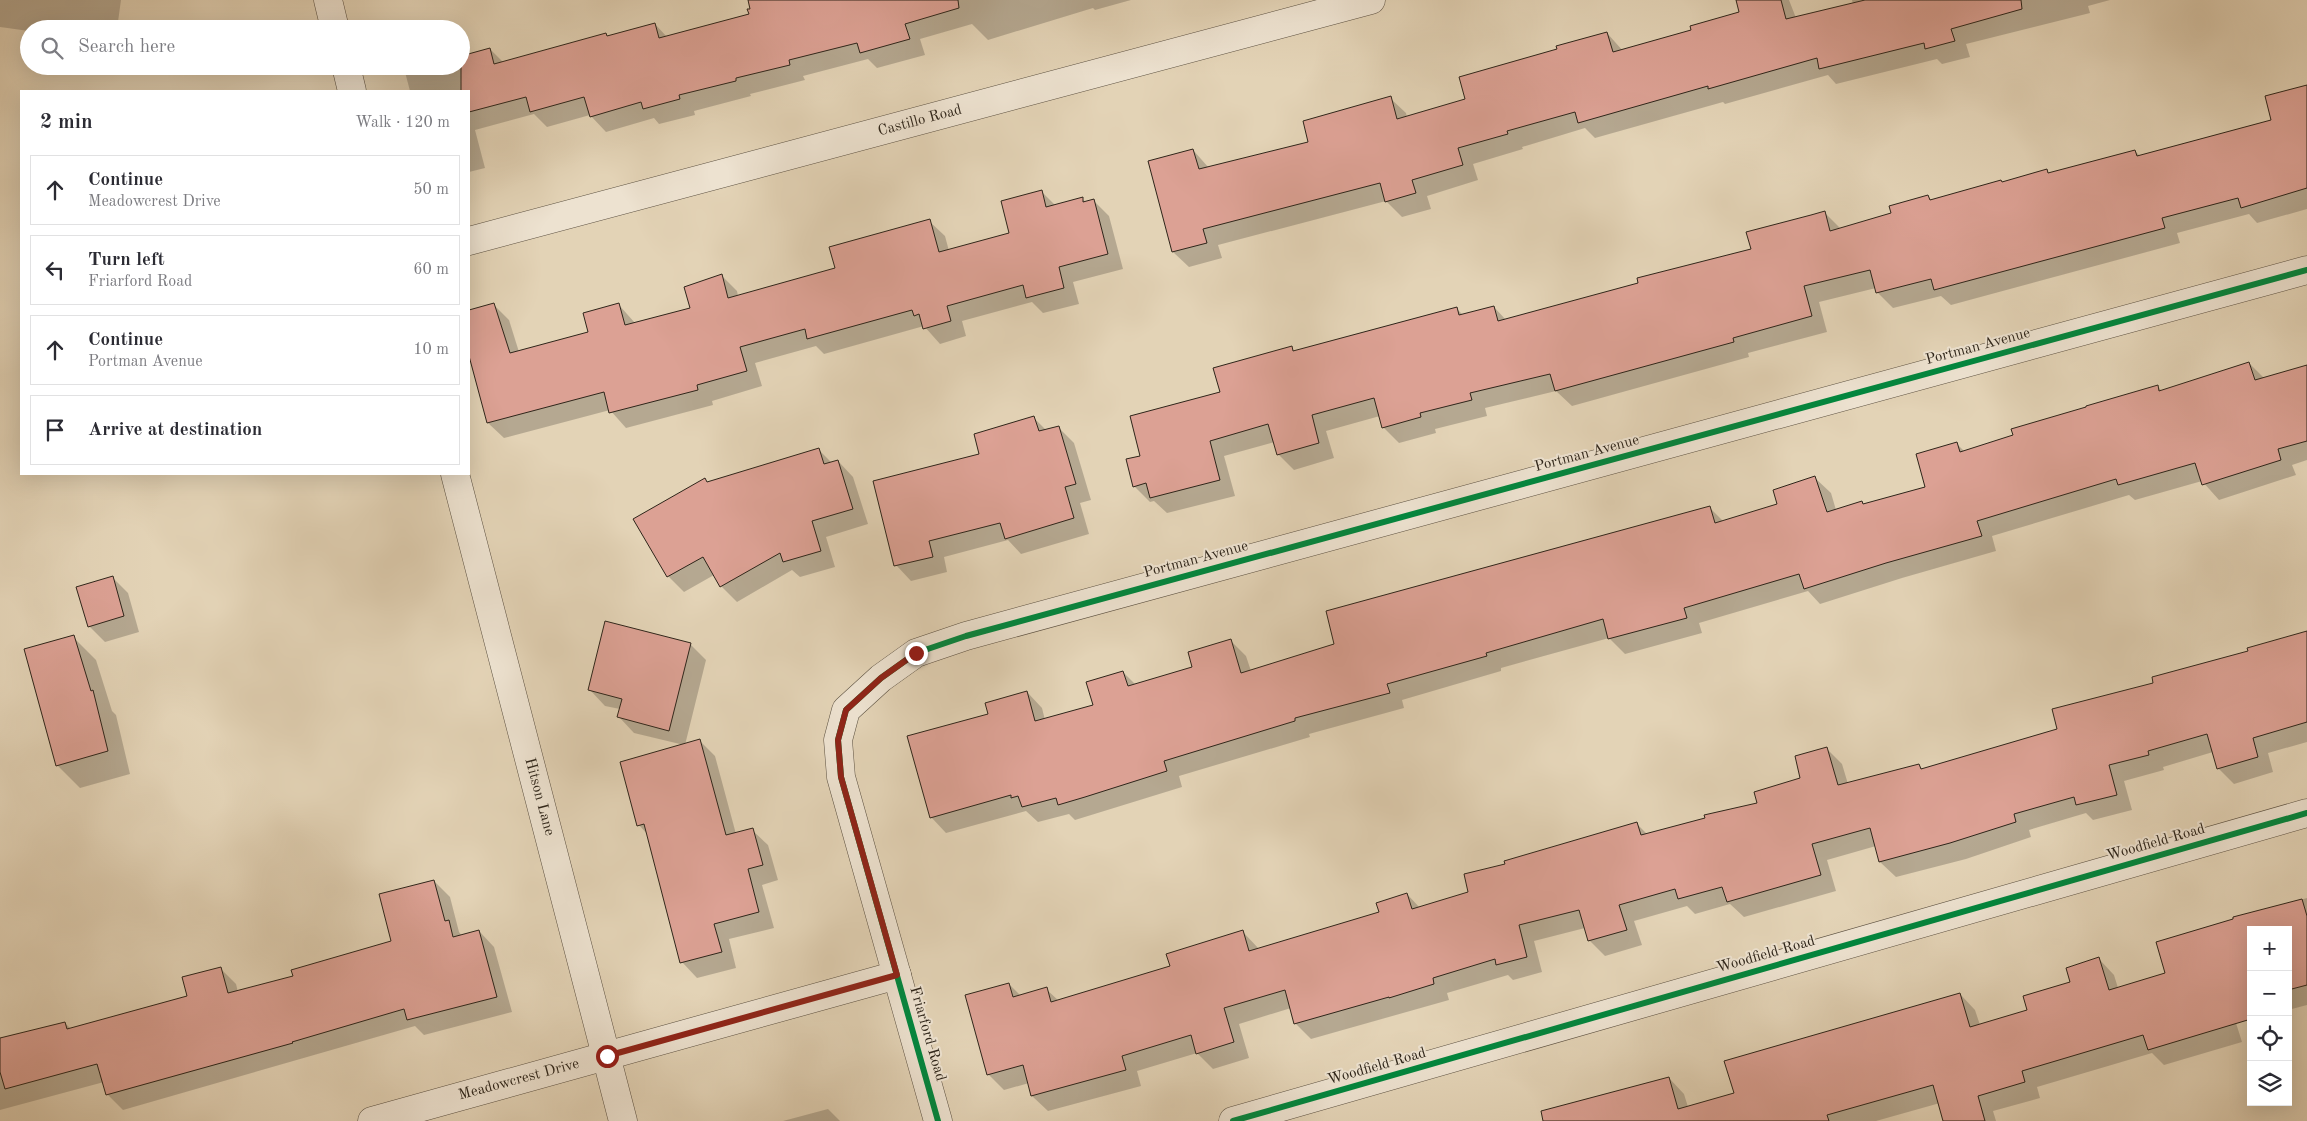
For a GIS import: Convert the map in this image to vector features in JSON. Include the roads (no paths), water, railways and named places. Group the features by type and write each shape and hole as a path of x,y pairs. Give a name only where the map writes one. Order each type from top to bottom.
{"street":[{"path":"328,0 333,20"},
{"name":"Castillo Road","path":"470,241 1371,0"},
{"path":"348,75 352,90"},
{"name":"Portman Avenue","path":"881,678 916,653 966,636 2307,270"},
{"name":"Hitson Lane","path":"455,475 623,1121"},
{"name":"Friarford Road","path":"881,678 846,710 838,740 841,777 938,1121"},
{"name":"Woodfield Road","path":"1233,1121 2307,813"},
{"name":"Meadowcrest Drive","path":"372,1121 897,975"}]}
